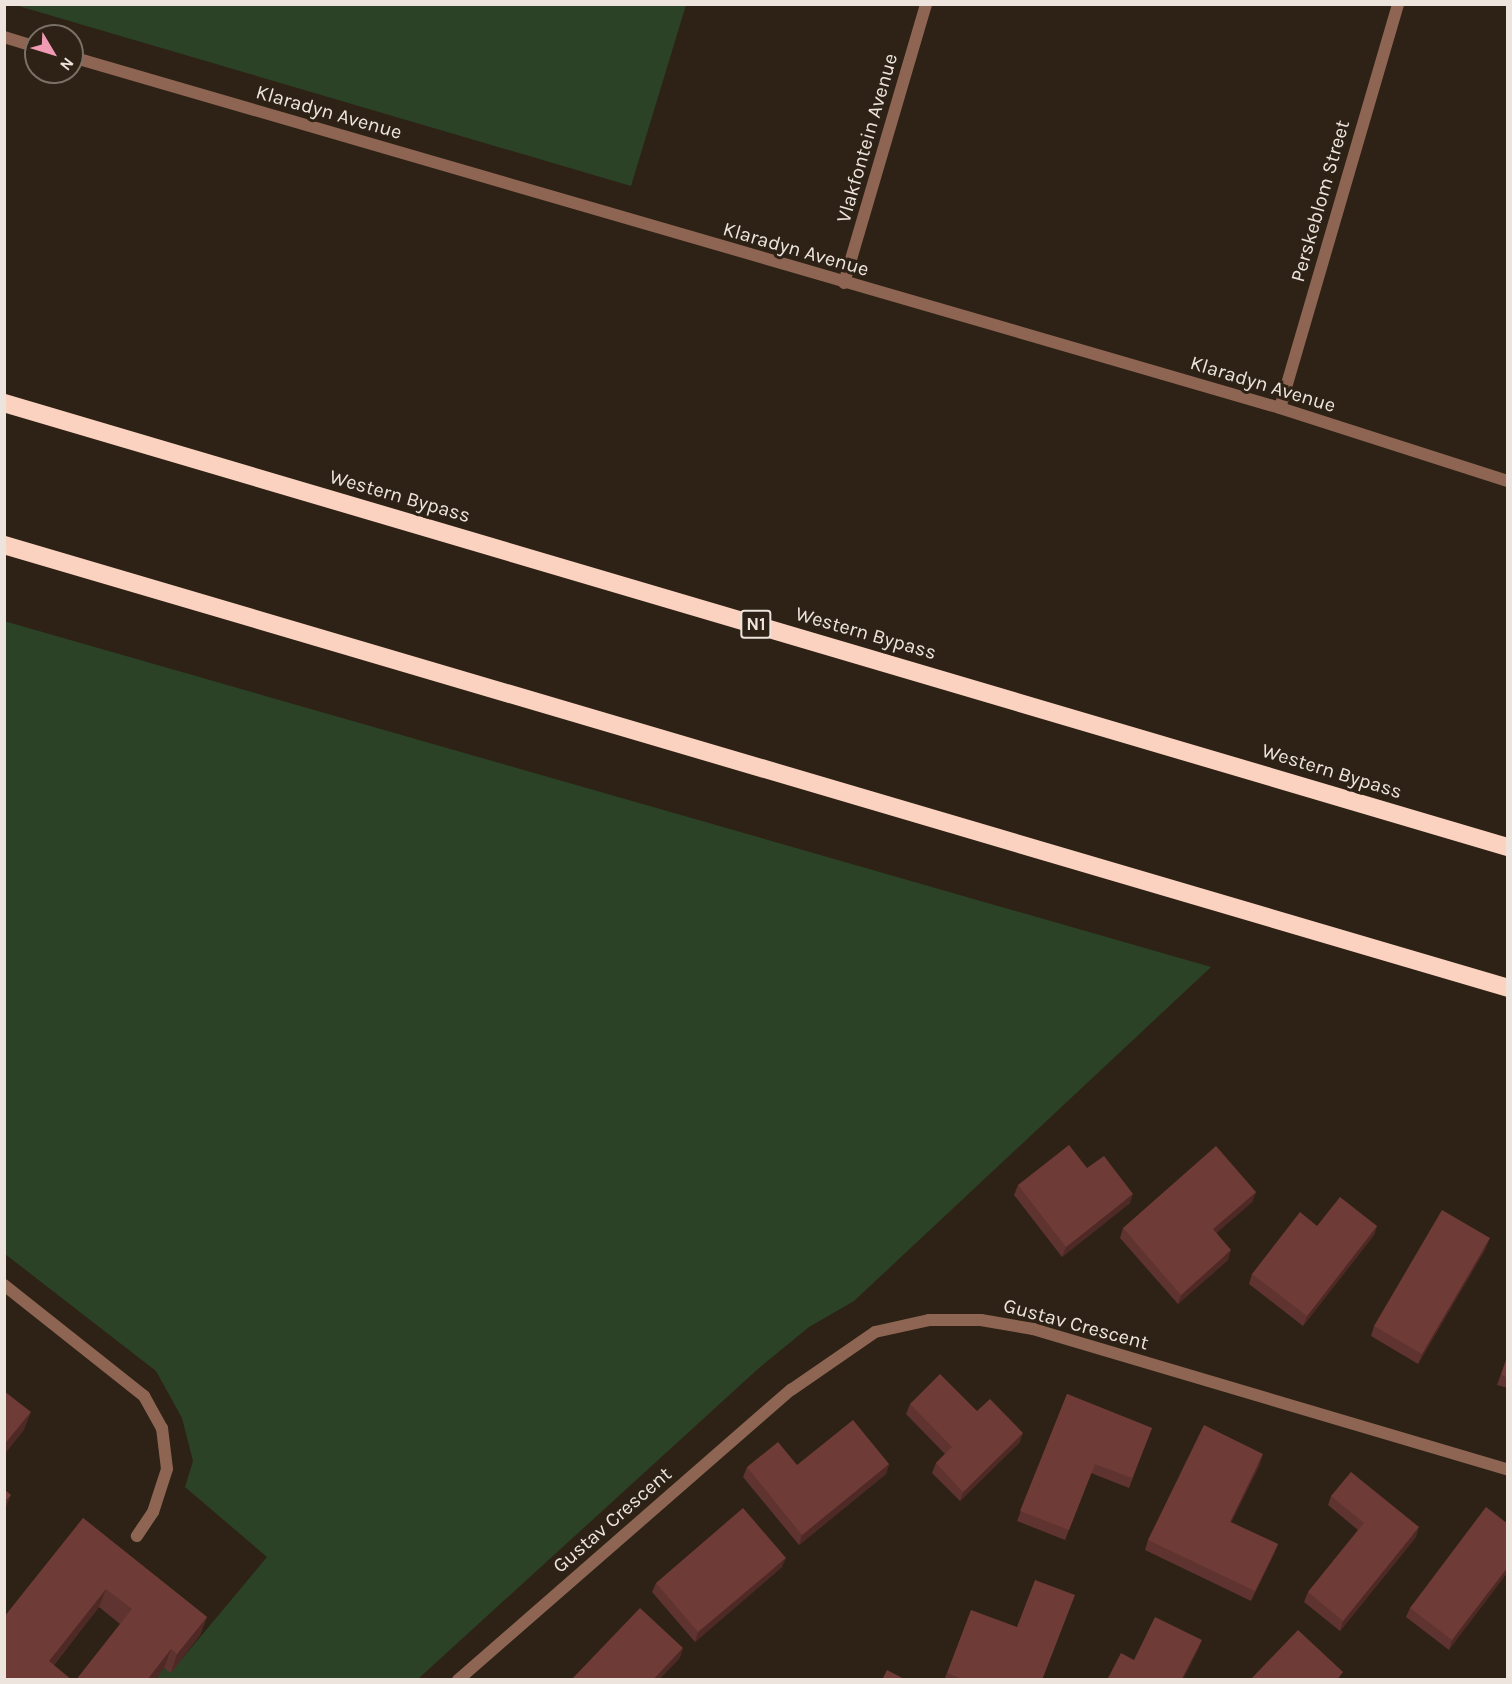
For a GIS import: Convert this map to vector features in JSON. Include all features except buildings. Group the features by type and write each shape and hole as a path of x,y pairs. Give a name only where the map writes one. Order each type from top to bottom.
{"highway":[{"name":"Western Bypass","path":"4,403 1508,847"},
{"path":"4,545 1508,988"}],"street":[{"name":"Vlakfontein Avenue","path":"844,283 926,4"},
{"name":"Perskeblom Street","path":"1280,408 1398,4"},
{"path":"4,37 24,43"},
{"name":"Klaradyn Avenue","path":"84,61 1280,408 1508,481"},
{"path":"4,1285 144,1395 162,1428 167,1469 153,1512 137,1536"},
{"name":"Gustav Crescent","path":"458,1680 791,1390 875,1332 929,1320 981,1320 1033,1329 1508,1470"}],"green space":[{"path":"686,4 631,186 15,5"},
{"path":"4,621 1211,967 854,1301 809,1327 759,1368 418,1679 155,1679 164,1668 171,1672 267,1557 185,1487 193,1461 182,1418 156,1371 5,1254"}]}
